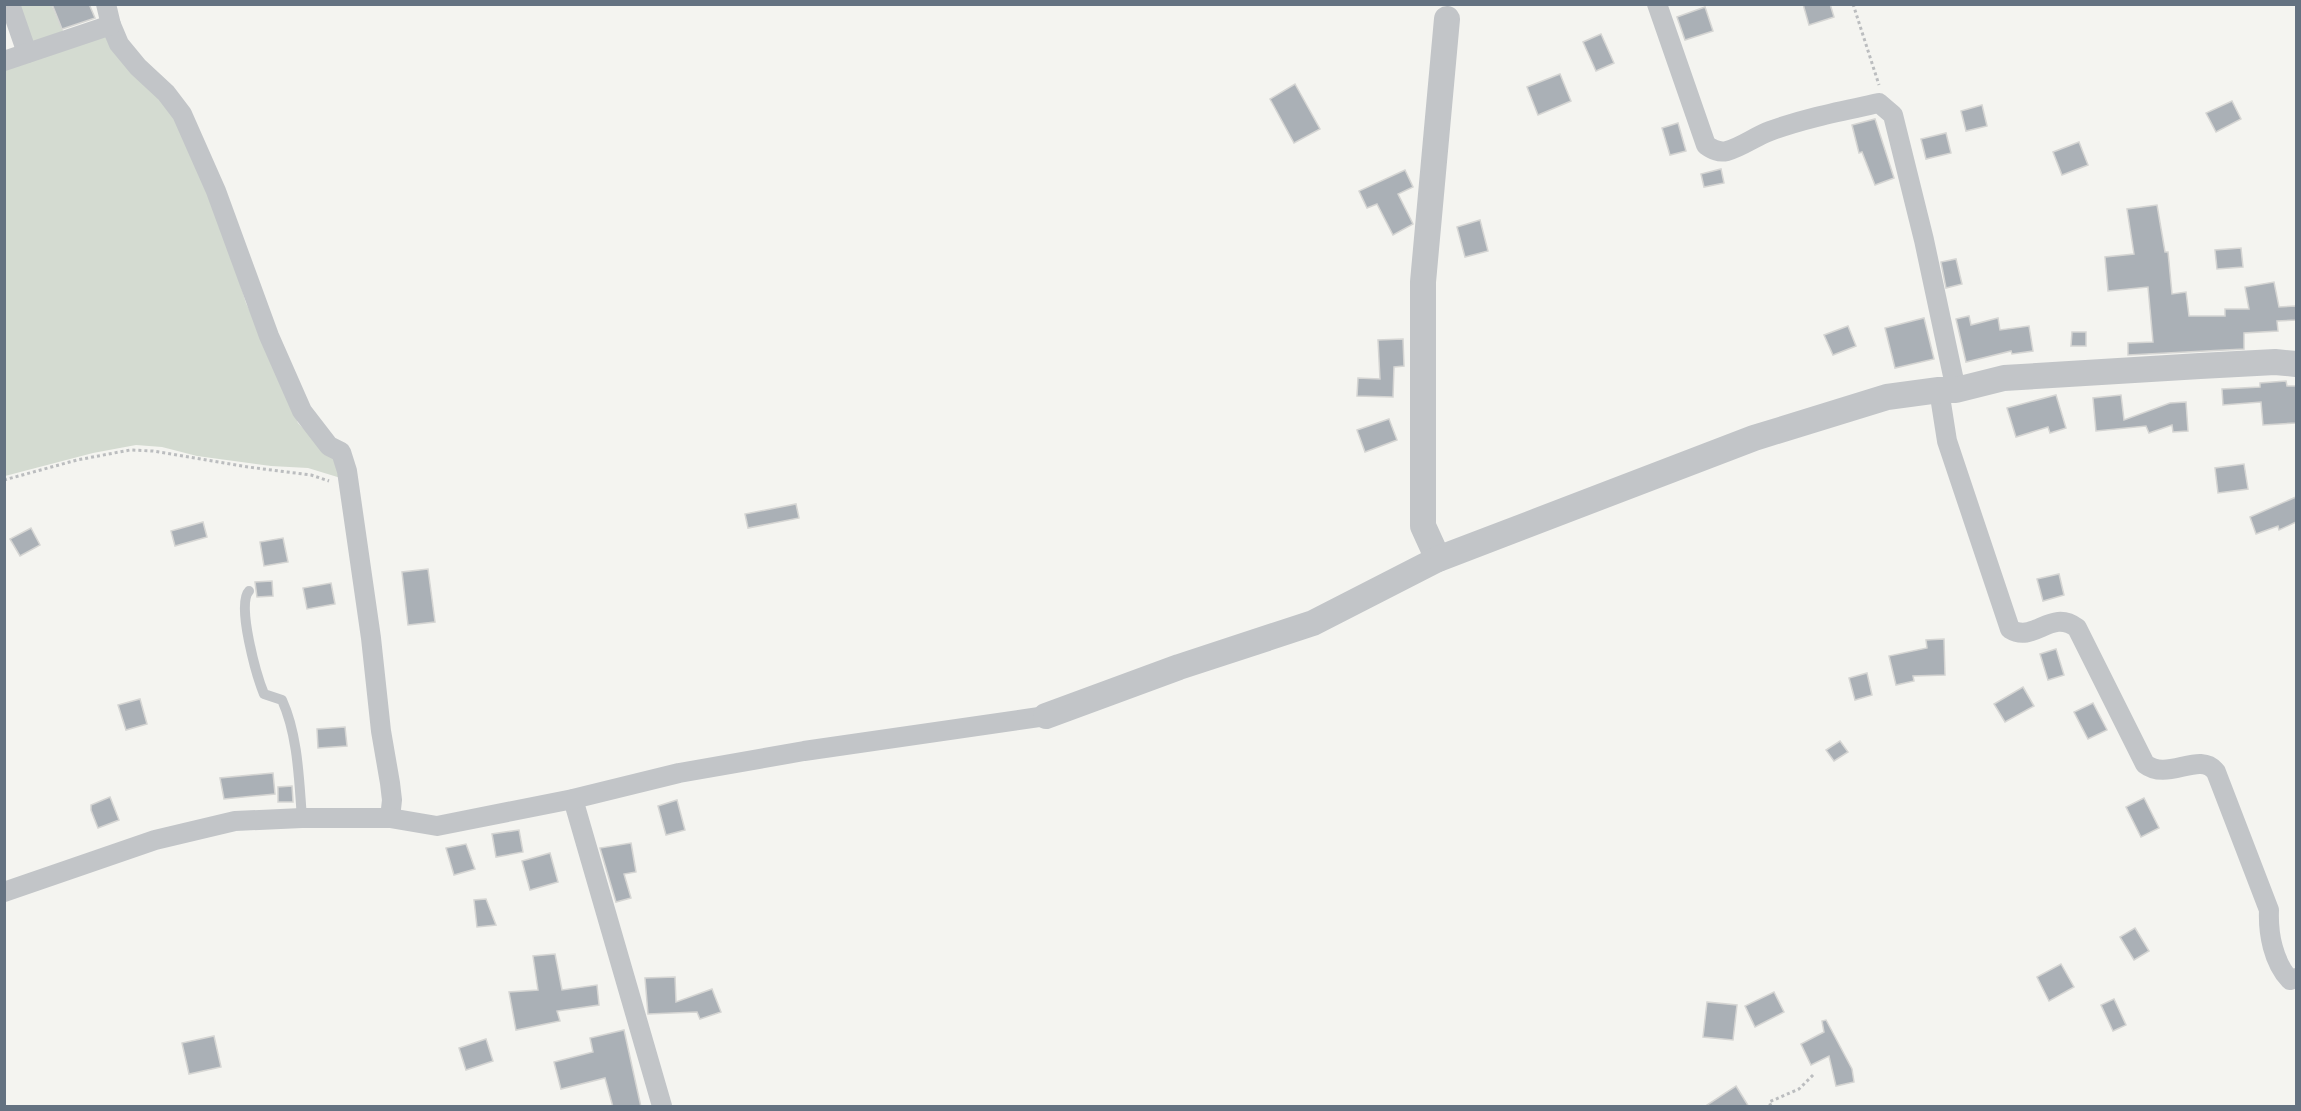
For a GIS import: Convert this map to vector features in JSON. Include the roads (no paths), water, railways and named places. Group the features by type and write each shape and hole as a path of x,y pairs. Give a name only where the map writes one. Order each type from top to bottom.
{"street":[{"path":"10,4 27,53"},
{"path":"106,4 119,44 138,67 166,93 182,114 216,191 269,336 302,411 329,446 341,452 351,499 371,638 381,731 390,783 390,818"},
{"path":"1657,4 1706,145 1713,151 1728,151 1769,131 1809,118 1879,103 1893,115 1924,240 1948,390 1947,441 2010,629 2024,634 2060,621 2070,623 2077,628 2145,764 2159,771 2202,763 2213,767 2269,910 2268,926 2274,952 2284,974 2290,980 2296,978"},
{"path":"1438,560 1422,526 1423,282 1449,12"},
{"path":"4,61 111,25"},
{"path":"4,892 155,840 235,821 390,818 437,826 573,799 680,773 1046,716 1179,667 1313,623 1438,560 1754,438 1887,397 1948,390 2015,377 2264,362 2296,364"},
{"path":"573,799 662,1107"}],"lane":[{"path":"249,591 243,602 255,671 264,694 282,700 285,707 293,736 302,818"}]}
